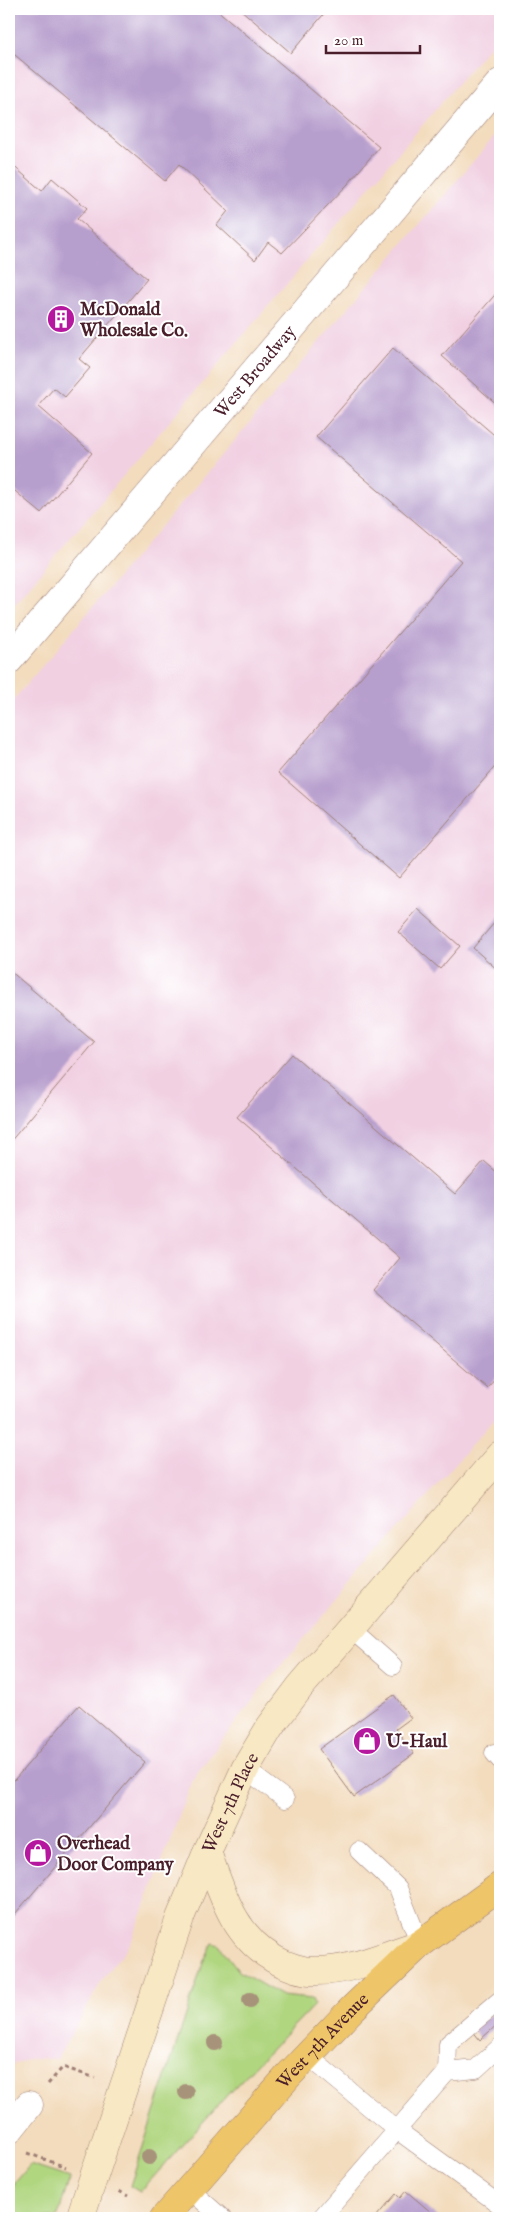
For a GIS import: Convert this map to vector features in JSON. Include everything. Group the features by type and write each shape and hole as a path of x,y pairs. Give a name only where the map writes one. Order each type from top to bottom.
{"main road":[{"name":"West 7th Avenue","path":"164,2218 353,2008 420,1944 500,1886"}],"street":[{"name":"West Broadway","path":"9,660 500,83"},
{"name":"West 7th Place","path":"80,2218 180,1918 207,1852 245,1769 270,1727 290,1700 500,1455"},
{"path":"207,1852 227,1907 239,1928 259,1950 286,1966 317,1972 350,1966 420,1944"},
{"path":"16,2140 29,2105"}],"lane":[{"path":"351,1629 393,1666"},
{"path":"245,1769 285,1799"},
{"path":"359,1851 398,1888 420,1944"},
{"path":"322,2218 447,2072 448,2044 500,2000"},
{"path":"447,2072 476,2069 500,2047"},
{"path":"308,2056 397,2130 500,2205"},
{"path":"189,2189 222,2218"}],"path":[{"path":"29,2105 63,2067 123,2088"},
{"path":"16,2140 37,2158 67,2168"}],"shaded area":[{"path":"9,9 500,9 500,34 9,610"},
{"path":"500,130 500,1412 263,1686 194,1777 131,1943 104,1977 57,2059 33,2058 9,2066 9,705"}],"green space":[{"path":"213,1943 219,1945 240,1972 282,1996 312,1999 314,2005 229,2093 140,2192 130,2186 204,1960"},
{"path":"30,2165 70,2178 57,2218 9,2218 9,2190"}],"building":[{"path":"9,9 216,9 379,147 348,184 282,253 268,242 255,260 217,225 228,211 179,164 165,181 9,50"},
{"path":"240,9 328,9 291,53"},
{"name":"McDonald Wholesale Co.","path":"9,162 42,191 52,178 87,208 77,219 147,279 79,359 90,368 65,397 54,388 38,406 92,453 41,513 9,486"},
{"path":"500,289 500,407 442,356"},
{"path":"393,348 500,440 500,761 399,878 278,773 461,561 316,437"},
{"path":"418,909 460,946 440,969 398,932"},
{"path":"500,916 500,972 473,948"},
{"path":"9,970 94,1042 9,1143"},
{"path":"292,1054 455,1194 484,1161 500,1175 500,1374 487,1388 373,1290 400,1258 237,1117"},
{"name":"U-Haul","path":"394,1695 411,1718 396,1729 414,1754 354,1797 319,1749"},
{"name":"Overhead Door Company","path":"79,1705 145,1762 9,1921 9,1786"},
{"path":"500,2008 500,2022 480,2040 471,2029"},
{"path":"406,2191 438,2218 375,2218 396,2194 400,2198"}],"place":[{"name":"McDonald Wholesale Co.","path":"61,319"},
{"name":"U-Haul","path":"367,1741"},
{"name":"Overhead Door Company","path":"38,1853"}]}
